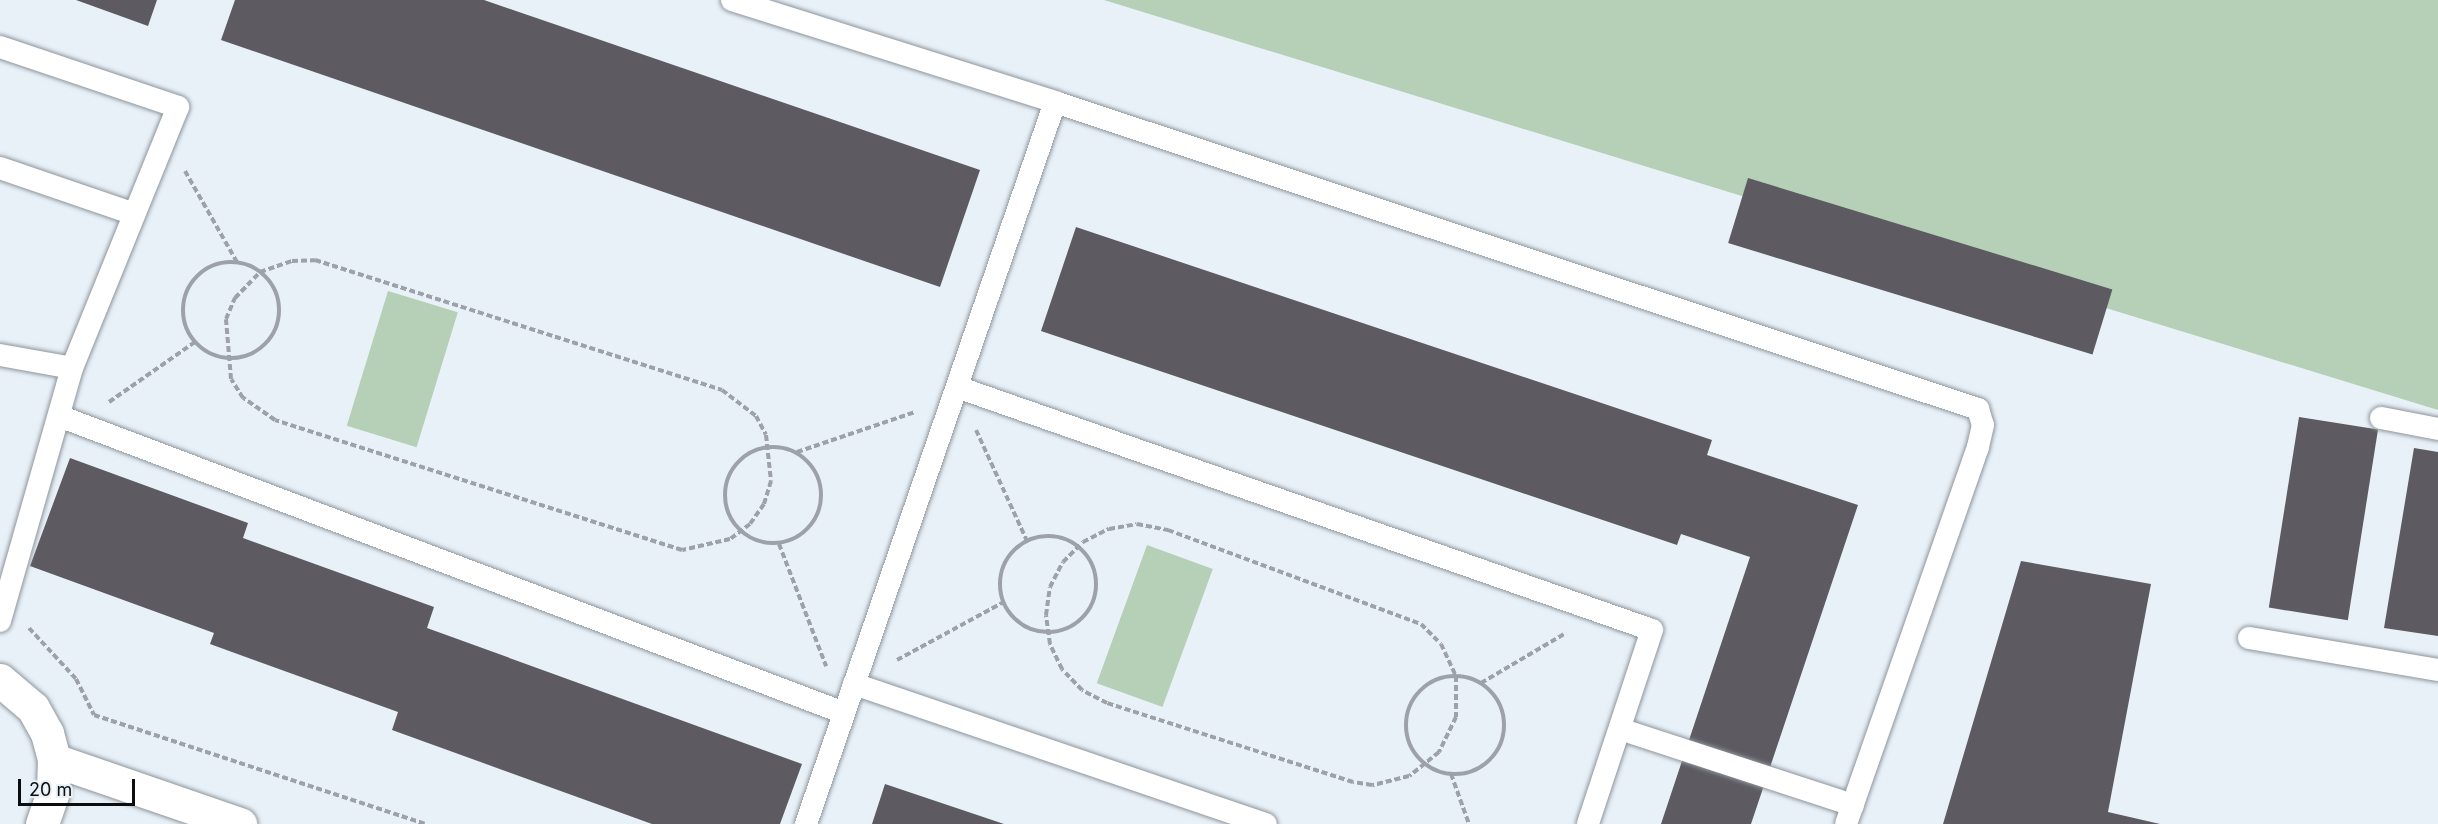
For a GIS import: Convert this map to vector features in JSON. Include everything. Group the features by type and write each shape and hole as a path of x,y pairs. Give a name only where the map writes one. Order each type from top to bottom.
{"street":[{"path":"0,681 33,708 54,760 53,792 42,824"},
{"path":"54,760 240,824"}],"lane":[{"path":"732,0 1055,102 1978,408 1983,425 1978,447 1850,814 1620,729"},
{"path":"0,47 178,107 72,368 69,420 1,618"},
{"path":"806,824 1055,102"},
{"path":"0,168 134,214"},
{"path":"0,355 72,368"},
{"path":"955,393 1652,630 1588,824"},
{"path":"2381,418 2438,429"},
{"path":"69,420 844,714"},
{"path":"2249,638 2438,670"},
{"path":"855,684 1266,824"}],"path":[{"path":"165,137 237,262"},
{"path":"292,261 336,263 722,390 756,417 770,447 771,481 764,504 741,531 707,548 682,550 274,420 243,398 227,359 226,320 235,298 261,272 292,261"},
{"path":"237,262 261,272 277,294 278,321 273,334 253,353 227,359 195,342 183,316 188,288 208,267 237,262"},
{"path":"69,420 195,342"},
{"path":"796,452 955,393 1027,541"},
{"path":"770,447 796,452 812,465 821,484 819,511 804,533 779,543 765,543 741,531 727,510 726,486 737,463 770,447"},
{"path":"1137,524 1168,530 1420,624 1441,644 1456,676 1456,717 1444,744 1427,764 1391,782 1353,782 1107,703 1082,690 1062,669 1048,632 1050,587 1063,562 1078,547 1109,529 1137,524"},
{"path":"1058,537 1078,547 1093,567 1094,598 1076,623 1048,632 1017,620 1004,602 1001,578 1005,563 1027,541 1058,537"},
{"path":"779,543 844,714"},
{"path":"855,684 1004,602"},
{"path":"1481,683 1602,612"},
{"path":"1,618 30,629 54,650 76,679 94,715 425,824"},
{"path":"1456,676 1481,683 1502,709 1501,742 1481,766 1451,774 1427,764 1413,750 1408,735 1410,705 1433,681 1456,676"},
{"path":"1451,774 1468,824"}],"green space":[{"path":"1104,0 2438,0 2438,410"},
{"path":"388,291 458,312 417,447 347,426"},
{"path":"1147,545 1213,569 1163,707 1097,683"}],"building":[{"path":"76,0 157,0 148,26"},
{"path":"235,0 484,0 980,170 940,287 221,40"},
{"path":"1748,178 2112,289 2092,354 1728,243"},
{"path":"1076,227 1712,440 1707,455 1858,505 1751,824 1661,824 1750,557 1681,534 1677,545 1041,331"},
{"path":"2299,417 2378,430 2348,620 2269,608"},
{"path":"2414,448 2438,452 2438,636 2384,628"},
{"path":"70,458 248,523 243,538 434,607 427,628 802,764 780,824 652,824 392,730 398,712 210,644 214,633 30,566"},
{"path":"2021,561 2151,584 2108,812 2160,824 1943,824"},
{"path":"885,784 1004,824 872,824"}]}
